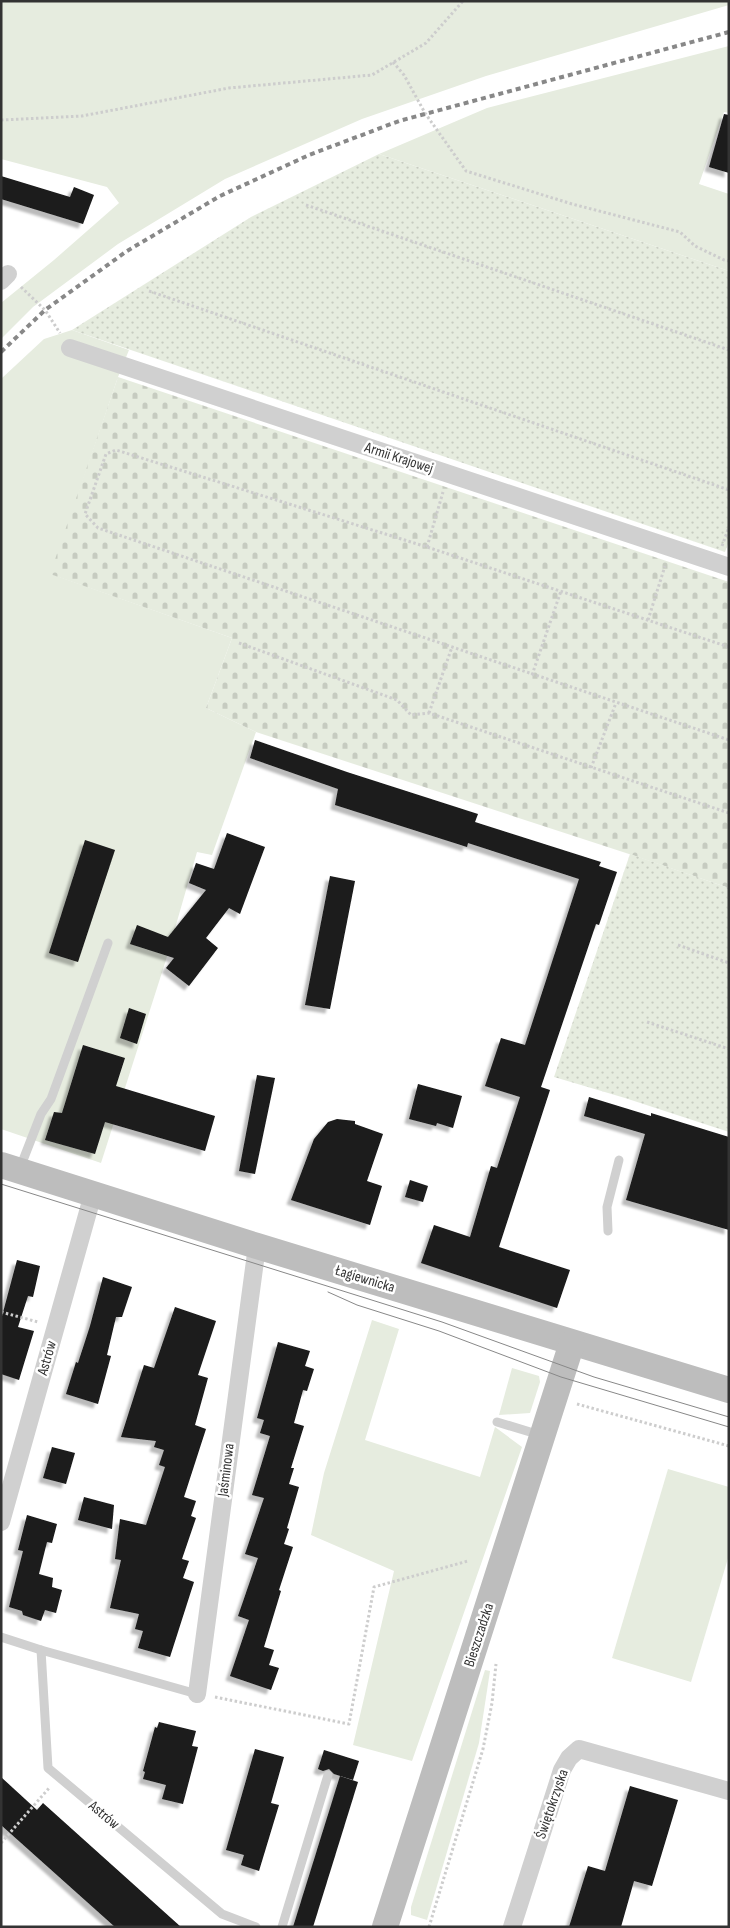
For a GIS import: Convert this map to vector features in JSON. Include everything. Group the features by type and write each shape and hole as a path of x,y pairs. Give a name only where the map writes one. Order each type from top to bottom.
{"street":[{"name":"Armii Krajowej","path":"70,348 729,567"},
{"name":"Łagiewnicka","path":"10,1168 257,1246 572,1343 620,1355 729,1390"},
{"name":"Astrów","path":"1,1522 93,1194"},
{"name":"Jaśminowa","path":"197,1694 257,1246"},
{"name":"Bieszczadzka","path":"389,1926 572,1343"},
{"name":"Świętokrzyska","path":"512,1927 562,1770 568,1758 579,1749 729,1792"}],"lane":[{"path":"10,1168 51,1099 108,942"},
{"path":"608,1231 608,1207 618,1160"},
{"path":"497,1422 542,1436"},
{"path":"1,1637 197,1694"},
{"name":"Astrów","path":"41,1650 48,1768 222,1914 256,1927"},
{"path":"282,1927 328,1775"}],"path":[{"path":"1,120 82,116 229,88 372,74 426,43 463,1"},
{"path":"393,62 404,75 425,113 466,171 572,204 680,232 694,246 729,261"},
{"path":"306,205 729,350"},
{"path":"4,278 45,310 70,348"},
{"path":"149,291 729,490"},
{"path":"729,647 427,547 116,450 106,454 85,514 98,528 729,740"},
{"path":"427,547 448,474"},
{"path":"648,620 671,548"},
{"path":"532,675 561,591"},
{"path":"239,643 397,700 411,715 429,713 729,813"},
{"path":"429,713 452,647"},
{"path":"591,768 616,703"},
{"path":"678,945 729,963"},
{"path":"647,1022 729,1049"},
{"path":"1,1312 56,1327"},
{"path":"574,1413 577,1403 729,1446"},
{"path":"197,1694 349,1724 374,1587 468,1561"},
{"path":"429,1927 483,1749 492,1703 497,1660"},
{"path":"1,1843 59,1778"}],"green space":[{"path":"1,1 729,1 729,5 486,76 362,119 225,179 118,244 33,307 1,339 1,303 119,203 107,187 1,159"},
{"path":"729,46 729,113 724,112 699,184 729,194 729,271 379,154 487,108"},
{"path":"379,154 729,271 729,541 725,552 72,330 251,217"},
{"path":"72,330 129,350 118,377 51,574 232,638 206,708 256,732 212,855 197,852 165,963 101,1163 1,1129 1,379 44,339"},
{"path":"118,377 729,582 729,888 256,732 206,708 232,638 50,574"},
{"path":"630,854 729,888 729,1132 554,1077"},
{"path":"372,1320 399,1329 365,1440 480,1477 495,1427 522,1447 412,1761 353,1745 394,1571 311,1535 324,1473"},
{"path":"512,1368 539,1376 540,1382 530,1413 499,1415"},
{"path":"668,1469 729,1487 729,1555 691,1682 612,1658"},
{"path":"485,1670 490,1671 479,1743 427,1920 411,1915 411,1907"}],"building":[{"path":"724,114 729,115 729,173 709,167"},
{"path":"1,176 70,197 74,187 94,195 83,224 1,199"},
{"path":"255,740 478,814 475,822 601,862 599,866 617,872 599,925 596,924 541,1087 550,1090 499,1247 570,1270 557,1308 421,1263 434,1225 470,1237 491,1166 497,1168 520,1097 485,1086 501,1038 525,1045 579,879 468,843 467,847 335,805 338,789 250,758"},
{"path":"227,833 265,847 240,914 229,908 206,938 218,948 189,986 166,968 174,958 130,944 137,925 168,937 206,890 189,883 196,863 214,869"},
{"path":"85,840 115,850 78,962 49,953"},
{"path":"330,876 355,881 330,1009 305,1005"},
{"path":"129,1008 146,1014 137,1044 120,1038"},
{"path":"83,1045 125,1058 116,1086 215,1116 205,1151 105,1122 95,1154 45,1140 54,1112 62,1113"},
{"path":"257,1075 275,1078 255,1174 239,1171"},
{"path":"418,1084 462,1096 453,1128 437,1123 436,1126 409,1119"},
{"path":"589,1097 651,1116 651,1113 729,1137 729,1230 626,1200 645,1134 584,1116"},
{"path":"337,1119 355,1121 355,1124 383,1134 367,1181 382,1186 370,1225 291,1200 314,1139 328,1122"},
{"path":"410,1180 428,1186 423,1202 405,1197"},
{"path":"17,1260 40,1266 33,1297 28,1296 18,1327 34,1331 19,1380 1,1374 1,1320"},
{"path":"103,1277 132,1287 122,1317 116,1317 107,1355 111,1356 98,1404 66,1394 90,1326"},
{"path":"175,1307 216,1321 198,1375 208,1378 195,1425 206,1429 184,1497 196,1501 191,1516 196,1518 182,1559 189,1561 183,1578 194,1582 170,1657 138,1648 143,1631 135,1629 139,1614 110,1608 121,1560 115,1559 120,1519 146,1525 165,1467 159,1465 164,1450 154,1447 156,1441 121,1437 144,1365 154,1368"},
{"path":"278,1342 310,1351 305,1366 314,1369 307,1391 303,1390 294,1423 304,1426 291,1468 294,1468 289,1484 299,1487 284,1544 293,1547 264,1647 274,1650 269,1665 279,1668 271,1690 230,1676 249,1620 238,1616 258,1558 245,1554 264,1498 252,1495 270,1436 260,1433 264,1420 257,1418"},
{"path":"52,1447 75,1453 66,1484 43,1478"},
{"path":"84,1497 114,1505 112,1529 78,1520"},
{"path":"27,1515 57,1524 52,1543 47,1542 39,1574 53,1578 52,1587 62,1590 56,1613 45,1610 41,1621 23,1615 22,1611 9,1607 23,1551 18,1550"},
{"path":"159,1722 196,1731 192,1746 198,1747 183,1804 162,1799 166,1785 143,1779 145,1772 143,1771 155,1727 157,1728"},
{"path":"255,1749 284,1757 271,1803 279,1805 259,1871 241,1865 244,1855 226,1850"},
{"path":"324,1750 359,1761 353,1780 334,1774 329,1769 323,1771 318,1769"},
{"path":"340,1776 358,1782 313,1927 293,1927"},
{"path":"1,1777 37,1810 43,1803 181,1927 115,1927 1,1825"},
{"path":"630,1786 678,1800 652,1886 634,1881 621,1927 569,1927 588,1866 605,1871"}],"tram line":[{"path":"1,1184 442,1322 594,1377 729,1417"},
{"path":"328,1292 357,1305 439,1331 561,1377 729,1427"}],"railway":[{"path":"1,352 45,310 127,251 220,196 309,155 399,121 729,32"}]}
